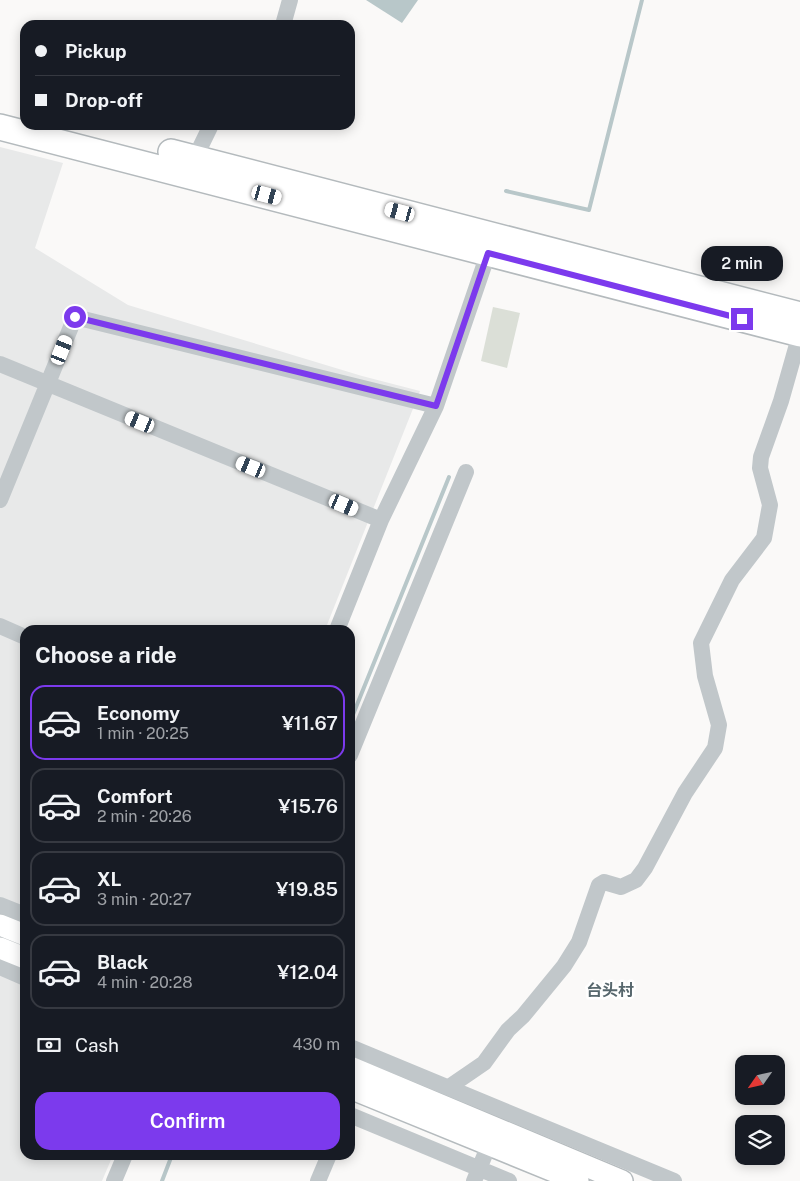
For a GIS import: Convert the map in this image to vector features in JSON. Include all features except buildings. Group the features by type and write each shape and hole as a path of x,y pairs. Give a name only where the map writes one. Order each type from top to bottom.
{"highway":[{"path":"0,110 20,115"},
{"path":"0,127 491,244 800,315"},
{"path":"82,130 195,158 800,334"}],"main road":[{"path":"0,925 20,934"},
{"path":"0,948 20,956"},
{"path":"356,1079 496,1128 622,1176"},
{"path":"496,1128 578,1181"}],"street":[{"path":"284,20 290,0"},
{"path":"195,158 209,130"},
{"path":"339,625 381,520 436,406 491,244"},
{"path":"0,500 75,317 436,406"},
{"path":"449,1087 484,1063 508,1030 523,1016 564,966 579,942 599,885 604,882 621,887 628,884 645,868 675,810 716,748 719,725 705,676 702,643 732,580 764,538 770,505 760,468 761,457 782,401 800,334"},
{"path":"0,364 381,520"},
{"path":"355,743 466,472"},
{"path":"0,626 20,635"},
{"path":"0,905 20,913"},
{"path":"0,967 20,976"},
{"path":"356,1079 449,1087 496,1128 476,1175"},
{"path":"355,1117 476,1175 508,1181"},
{"path":"114,1181 123,1160"},
{"path":"318,1181 327,1160"},
{"path":"622,1176 674,1181"}],"shaded area":[{"path":"366,0 418,0 402,23"},
{"path":"0,147 63,163 35,248 128,305 362,376 420,391 327,625 20,625 20,1160 111,1160 102,1181 0,1181"},
{"path":"493,307 520,313 507,368 481,361"}],"waterway":[{"path":"506,191 589,210 642,0"},
{"path":"355,710 449,477"},
{"path":"162,1181 170,1160"}],"district":[{"name":"台头村","path":"610,990"}],"route":[{"path":"75,317 436,406 488,253 742,319"}]}
